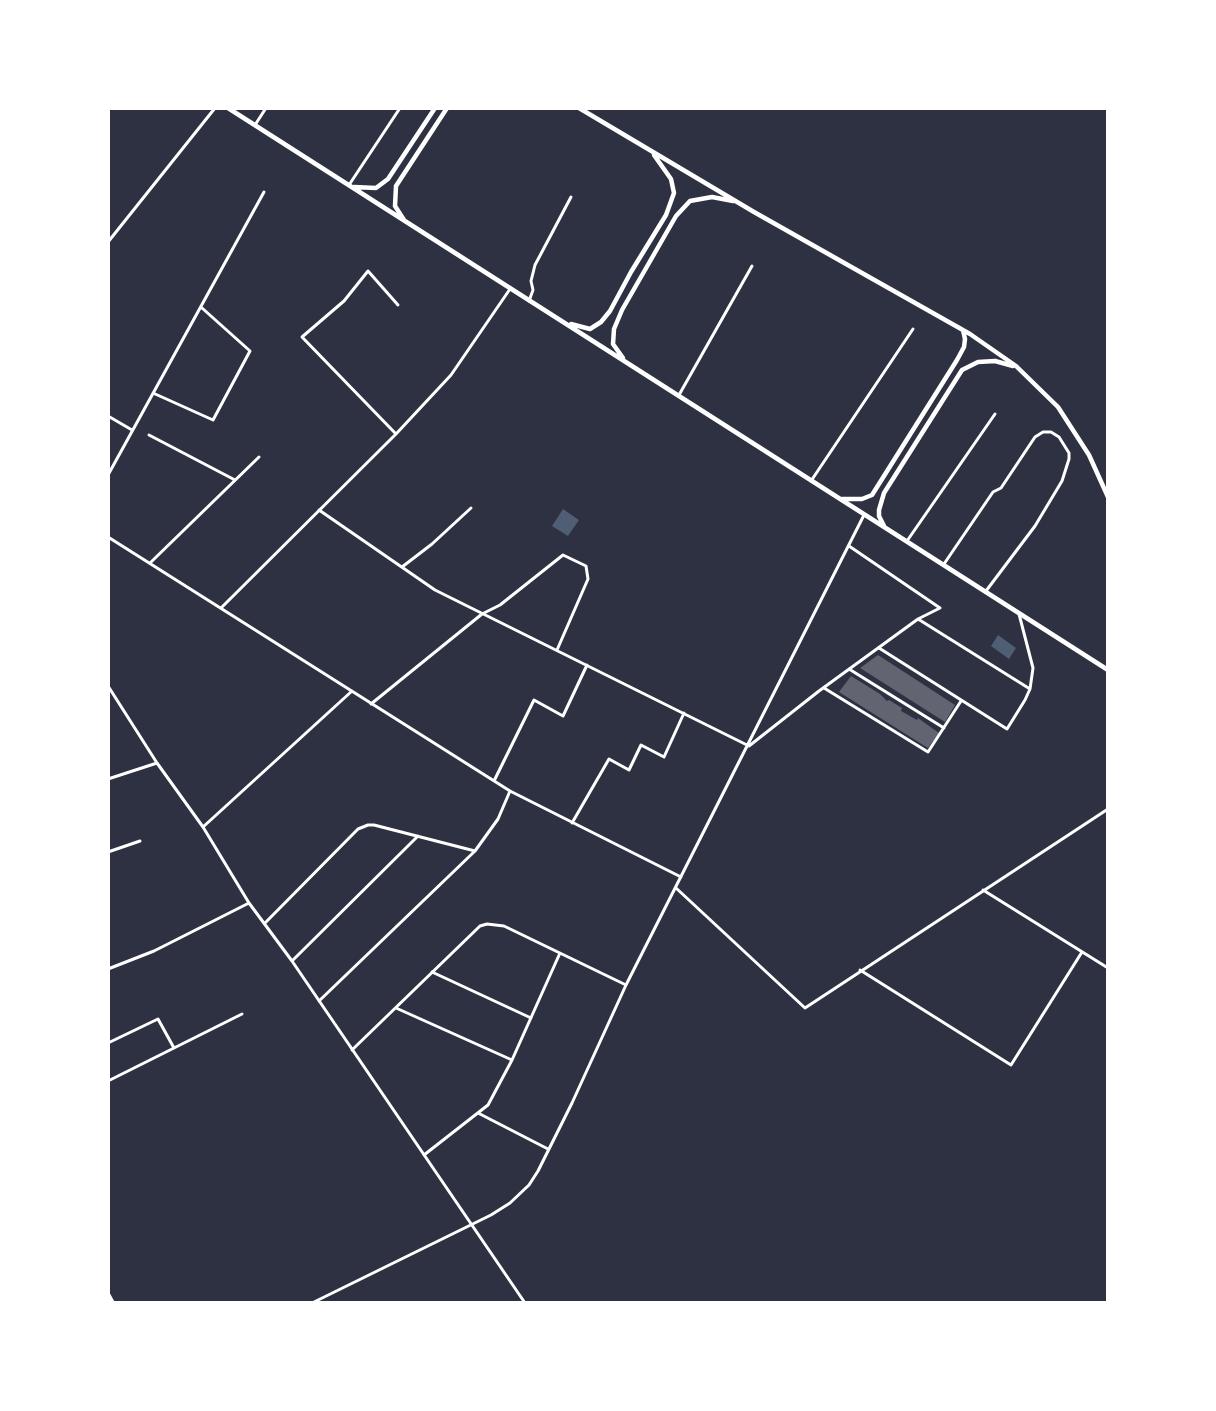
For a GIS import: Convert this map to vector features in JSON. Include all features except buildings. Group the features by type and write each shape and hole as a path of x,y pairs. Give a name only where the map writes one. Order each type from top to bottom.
{"main road":[{"path":"228,108 1108,670"},
{"path":"349,185 362,189 376,188 388,179 435,108"},
{"path":"405,222 395,206 396,186 447,108"},
{"path":"579,108 736,202 963,330 1016,366 1058,407 1089,455 1108,497"},
{"path":"562,321 590,329 601,322 610,311 666,215 674,193 671,179 651,151"},
{"path":"625,361 613,344 614,329 622,310 676,216 690,201 712,197 736,202"},
{"path":"840,498 862,499 872,495 957,360 964,347 963,330"},
{"path":"885,527 879,516 884,493 962,370 978,362 995,361 1016,366"}],"street":[{"path":"108,242 215,108"},
{"path":"255,125 266,108"},
{"path":"349,185 400,108"},
{"path":"108,475 264,192"},
{"path":"529,300 533,290 531,280 535,265 571,197"},
{"path":"678,395 752,266"},
{"path":"396,434 302,337 344,301 368,271 398,305"},
{"path":"221,609 396,434 453,372 510,289"},
{"path":"153,393 213,420 250,351 202,308"},
{"path":"811,481 913,329"},
{"path":"907,541 995,414"},
{"path":"108,416 132,430"},
{"path":"944,564 993,492 1001,488 1035,437 1043,432 1051,432 1059,437 1069,453 1062,481 1035,526 986,591"},
{"path":"149,435 235,480"},
{"path":"150,564 259,457"},
{"path":"402,568 471,508"},
{"path":"319,510 435,590 748,746"},
{"path":"312,1303 506,1206 521,1194 538,1171 626,985 864,515"},
{"path":"108,537 510,791 681,877"},
{"path":"748,746 918,619 940,608 849,546"},
{"path":"371,704 482,614 500,605 563,555 586,566 588,579 557,650"},
{"path":"878,648 1007,729 1030,689 1033,668 1018,612"},
{"path":"918,619 1030,689"},
{"path":"494,781 534,700 563,716 587,665"},
{"path":"849,669 944,728"},
{"path":"108,686 157,764 203,827 249,903 292,961 525,1303"},
{"path":"824,688 928,752 961,701"},
{"path":"203,827 352,691"},
{"path":"572,823 609,759 628,770 641,745 664,757 684,713"},
{"path":"108,779 157,764"},
{"path":"319,1001 475,851 493,826 510,791"},
{"path":"676,888 806,1008 860,970 1108,809"},
{"path":"265,923 358,829 374,825 475,851"},
{"path":"292,961 418,836"},
{"path":"108,852 140,841"},
{"path":"983,890 1108,968"},
{"path":"108,969 154,951 249,903"},
{"path":"352,1050 480,926 487,924 504,926 626,985"},
{"path":"860,970 1011,1065 1082,952"},
{"path":"424,1155 488,1105 512,1060 560,953"},
{"path":"432,972 531,1018"},
{"path":"396,1008 512,1060"},
{"path":"108,1081 242,1014"},
{"path":"108,1042 158,1019 174,1048"},
{"path":"478,1113 548,1149"},
{"path":"108,1294 113,1303"}],"water":[{"path":"563,509 579,520 568,536 552,526"},
{"path":"998,635 1016,648 1009,659 991,646"}]}
